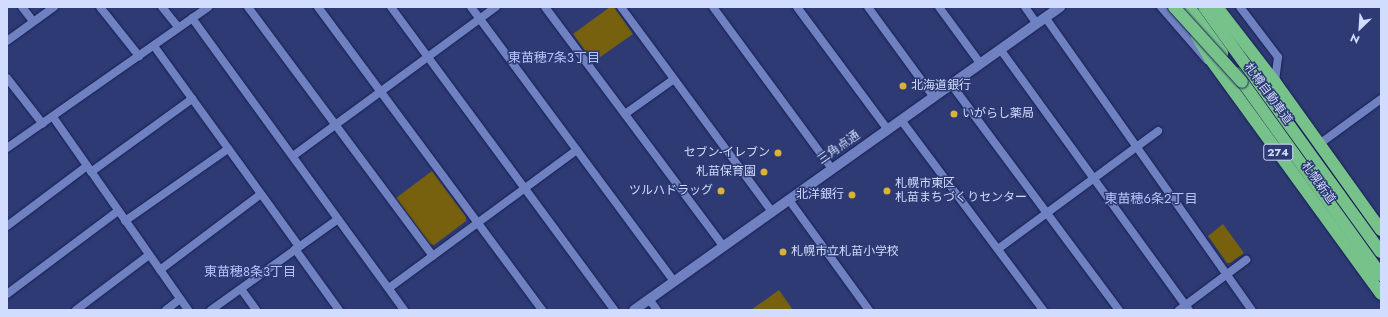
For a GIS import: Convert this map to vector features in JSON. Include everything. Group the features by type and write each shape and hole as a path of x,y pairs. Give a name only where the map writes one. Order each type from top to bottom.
{"highway":[{"path":"1174,7 1242,82"},
{"name":"札幌新道","path":"1179,7 1211,60 1381,294"},
{"name":"札樽自動車道","path":"1189,7 1381,275"},
{"name":"札樽自動車道","path":"1204,7 1381,252"},
{"path":"1211,7 1248,67"},
{"name":"札幌新道","path":"1217,7 1275,82 1318,145 1381,230"}],"street":[{"path":"22,7 33,21"},
{"path":"7,41 54,7"},
{"path":"100,7 139,56"},
{"path":"162,7 178,27"},
{"path":"7,148 208,7"},
{"path":"248,7 433,256"},
{"path":"318,7 542,310"},
{"path":"391,7 614,310"},
{"path":"472,7 674,281"},
{"path":"293,156 496,7"},
{"path":"545,7 723,246"},
{"path":"621,7 772,212"},
{"path":"713,7 832,169"},
{"path":"796,7 888,130"},
{"path":"868,7 933,96"},
{"path":"939,7 980,63"},
{"path":"1024,7 1040,20 1136,147 1252,310"},
{"name":"三角点通","path":"634,310 1060,7"},
{"path":"1161,7 1239,97"},
{"path":"1240,7 1278,57 1275,82"},
{"path":"192,18 404,310"},
{"path":"154,46 261,194 339,310"},
{"path":"1000,49 1187,307"},
{"path":"7,78 43,124"},
{"path":"625,114 674,79"},
{"path":"951,84 1119,310"},
{"path":"7,226 192,99"},
{"path":"1318,145 1381,99"},
{"path":"53,117 188,310"},
{"path":"901,120 1043,310"},
{"path":"998,249 1158,131"},
{"path":"125,221 228,149"},
{"path":"389,288 523,188 577,150"},
{"path":"160,270 261,194"},
{"path":"788,200 869,310"},
{"path":"7,294 118,211"},
{"path":"211,310 338,219"},
{"path":"76,310 149,255"},
{"path":"1178,310 1187,307 1246,260"},
{"path":"241,289 256,310"},
{"path":"166,310 180,299"},
{"path":"649,299 657,310"}],"shaded area":[{"path":"610,7 614,7 633,34 593,62 573,34"},
{"path":"432,171 466,217 466,221 434,245 430,244 396,198"},
{"path":"1223,224 1244,253 1230,263 1227,263 1208,236"},
{"path":"779,290 793,310 751,310"}],"place":[{"name":"北海道銀行","path":"903,86"},
{"name":"いがらし薬局","path":"954,114"},
{"name":"セブン-イレブン","path":"778,153"},
{"name":"札苗保育園","path":"764,172"},
{"name":"ツルハドラッグ","path":"721,191"},
{"name":"札幌市東区 札苗まちづくりセンター","path":"887,191"},
{"name":"北洋銀行","path":"852,195"},
{"name":"札幌市立札苗小学校","path":"783,252"}],"district":[{"name":"東苗穂7条3丁目","path":"554,58"},
{"name":"東苗穂6条2丁目","path":"1151,199"},
{"name":"東苗穂8条3丁目","path":"250,272"}]}
